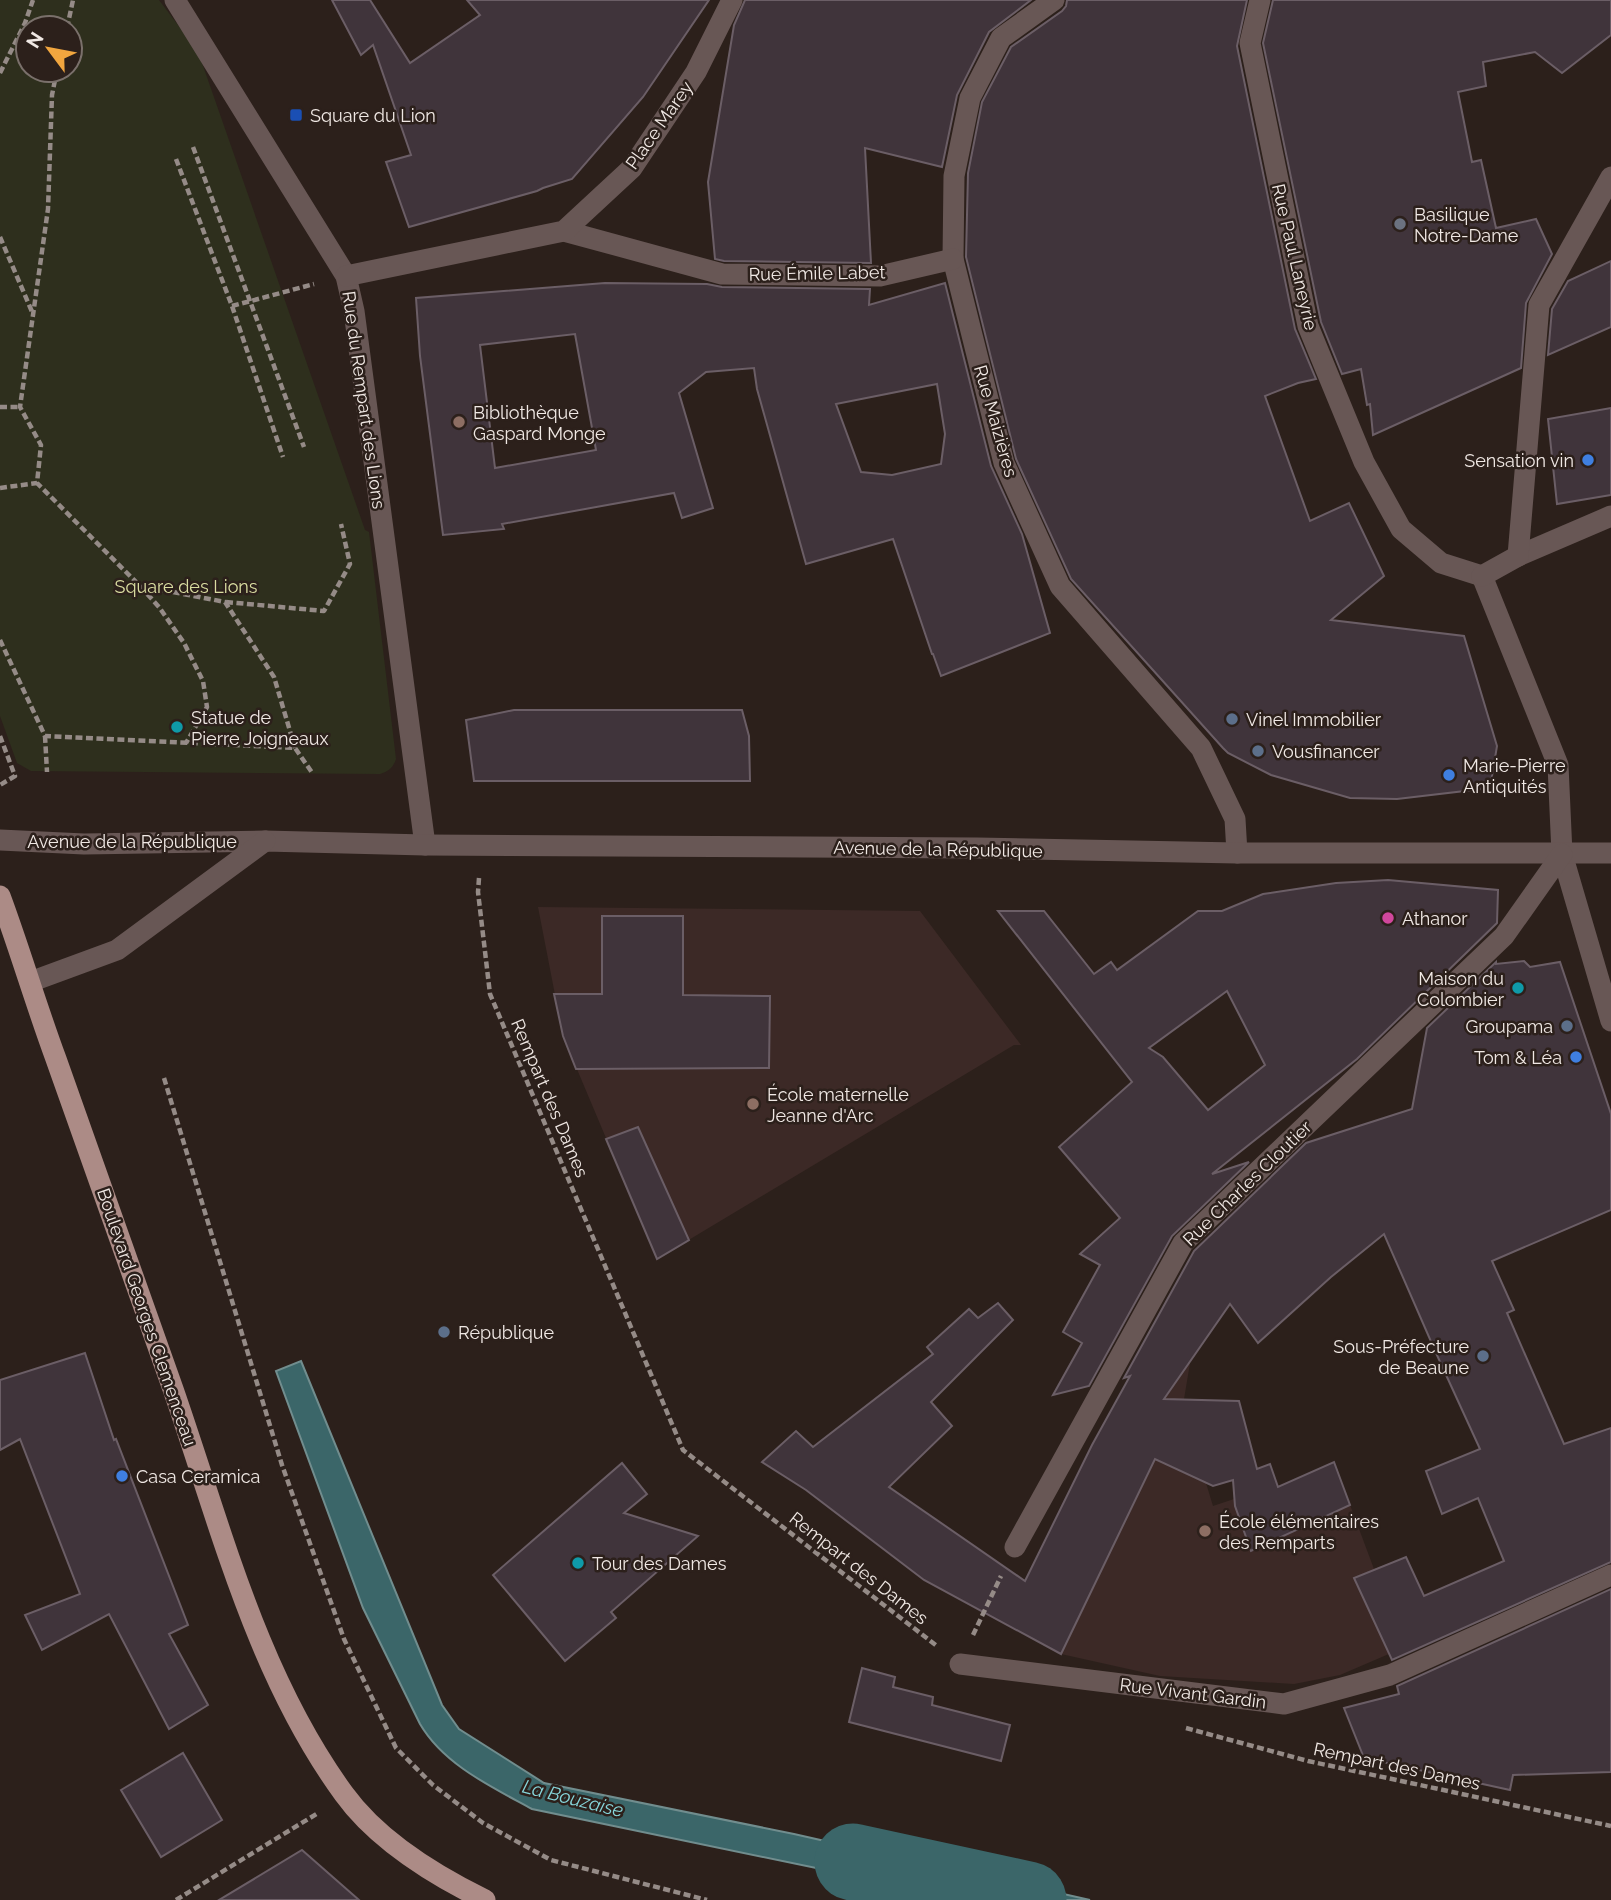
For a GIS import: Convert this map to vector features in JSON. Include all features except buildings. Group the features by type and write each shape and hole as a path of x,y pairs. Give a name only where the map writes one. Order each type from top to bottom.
{"main road":[{"name":"Boulevard Georges Clemenceau","path":"0,896 220,1531 275,1677 303,1732 345,1796 369,1823 451,1883 485,1900"}],"street":[{"name":"Rue du Rempart des Lions","path":"175,0 346,276 355,311 425,845"},
{"name":"Place Marey","path":"564,231 632,168 696,72 731,0"},
{"name":"Rue Maizières","path":"1054,0 1000,38 970,98 954,176 953,259 1004,463 1060,586 1201,748 1236,819 1237,853"},
{"name":"Rue Paul Laneyrie","path":"1260,0 1250,43 1308,326 1364,462 1401,529 1440,564 1482,576"},
{"path":"1518,556 1539,304 1611,177"},
{"path":"346,276 564,231"},
{"name":"Rue Émile Labet","path":"564,231 722,274 880,276 953,259"},
{"path":"1611,516 1518,556 1482,576 1558,765 1562,854 1611,1021"},
{"name":"Avenue de la République","path":"0,841 85,844 265,841 1237,853 1611,853"},
{"name":"Avenue de la République","path":"30,982 117,950 265,841"},
{"name":"Rue Charles Cloutier","path":"1015,1547 1183,1243 1504,936 1562,854"},
{"name":"Rue Vivant Gardin","path":"960,1664 1284,1704 1390,1675 1611,1575"}],"path":[{"path":"0,74 33,0"},
{"path":"37,483 41,444 19,407 48,209 54,84"},
{"path":"193,147 304,447"},
{"path":"176,159 232,306 283,457"},
{"path":"0,237 33,315"},
{"path":"232,306 346,276"},
{"path":"0,407 19,407"},
{"path":"0,488 37,483"},
{"path":"37,483 140,586 184,642 203,681 207,707 186,743"},
{"path":"140,586 225,602 324,611 350,564 341,524"},
{"path":"225,602 274,677 295,748 313,774"},
{"path":"0,640 45,736 47,772"},
{"path":"0,736 16,776 0,785"},
{"path":"45,736 295,748"},
{"name":"Rempart des Dames","path":"478,892 490,993 683,1450 960,1664"},
{"path":"164,1078 282,1465 344,1639 396,1748 433,1785 483,1823 551,1860 707,1900"},
{"path":"969,1643 1015,1547"},
{"name":"Rempart des Dames","path":"1180,1726 1308,1761 1611,1826"},
{"path":"176,1900 345,1796"}],"shaded area":[{"name":"École maternelle Jeanne d'Arc","path":"538,907 920,911 1021,1045 1014,1045 657,1259 563,1036"},
{"name":"École élémentaires des Remparts","path":"1146,1347 1190,1363 1184,1399 1163,1463 1206,1483 1213,1506 1278,1487 1334,1462 1374,1569 1406,1557 1440,1632 1340,1675 1294,1684 1160,1676 1061,1654"}],"green space":[{"name":"Square des Lions","path":"0,0 159,0 203,58 201,60 365,530 369,532 396,759 390,769 380,774 31,771 17,763 0,716"}],"water":[{"path":"301,1361 442,1705 459,1729 544,1783 794,1834 962,1872 956,1897 532,1809 455,1763 430,1739 420,1724 363,1608 276,1371"},
{"path":"988,1877 1090,1900 982,1900"}],"waterway":[{"name":"La Bouzaise","path":"853,1862 1028,1900"}],"place":[{"name":"Square du Lion","path":"296,115"},
{"name":"Basilique Notre-Dame","path":"1400,224"},
{"name":"Bibliothèque Gaspard Monge","path":"459,422"},
{"name":"Sensation vin","path":"1588,460"},
{"name":"Vinel Immobilier","path":"1232,719"},
{"name":"Statue de Pierre Joigneaux","path":"177,727"},
{"name":"Vousfinancer","path":"1258,751"},
{"name":"Marie-Pierre Antiquités","path":"1449,775"},
{"name":"Athanor","path":"1388,918"},
{"name":"Maison du Colombier","path":"1518,988"},
{"name":"Groupama","path":"1567,1026"},
{"name":"Tom & Léa","path":"1576,1057"},
{"name":"École maternelle Jeanne d'Arc","path":"753,1104"},
{"name":"République","path":"444,1332"},
{"name":"Sous-Préfecture de Beaune","path":"1483,1356"},
{"name":"Casa Ceramica","path":"122,1476"},
{"name":"École élémentaires des Remparts","path":"1205,1531"},
{"name":"Tour des Dames","path":"578,1563"}]}
